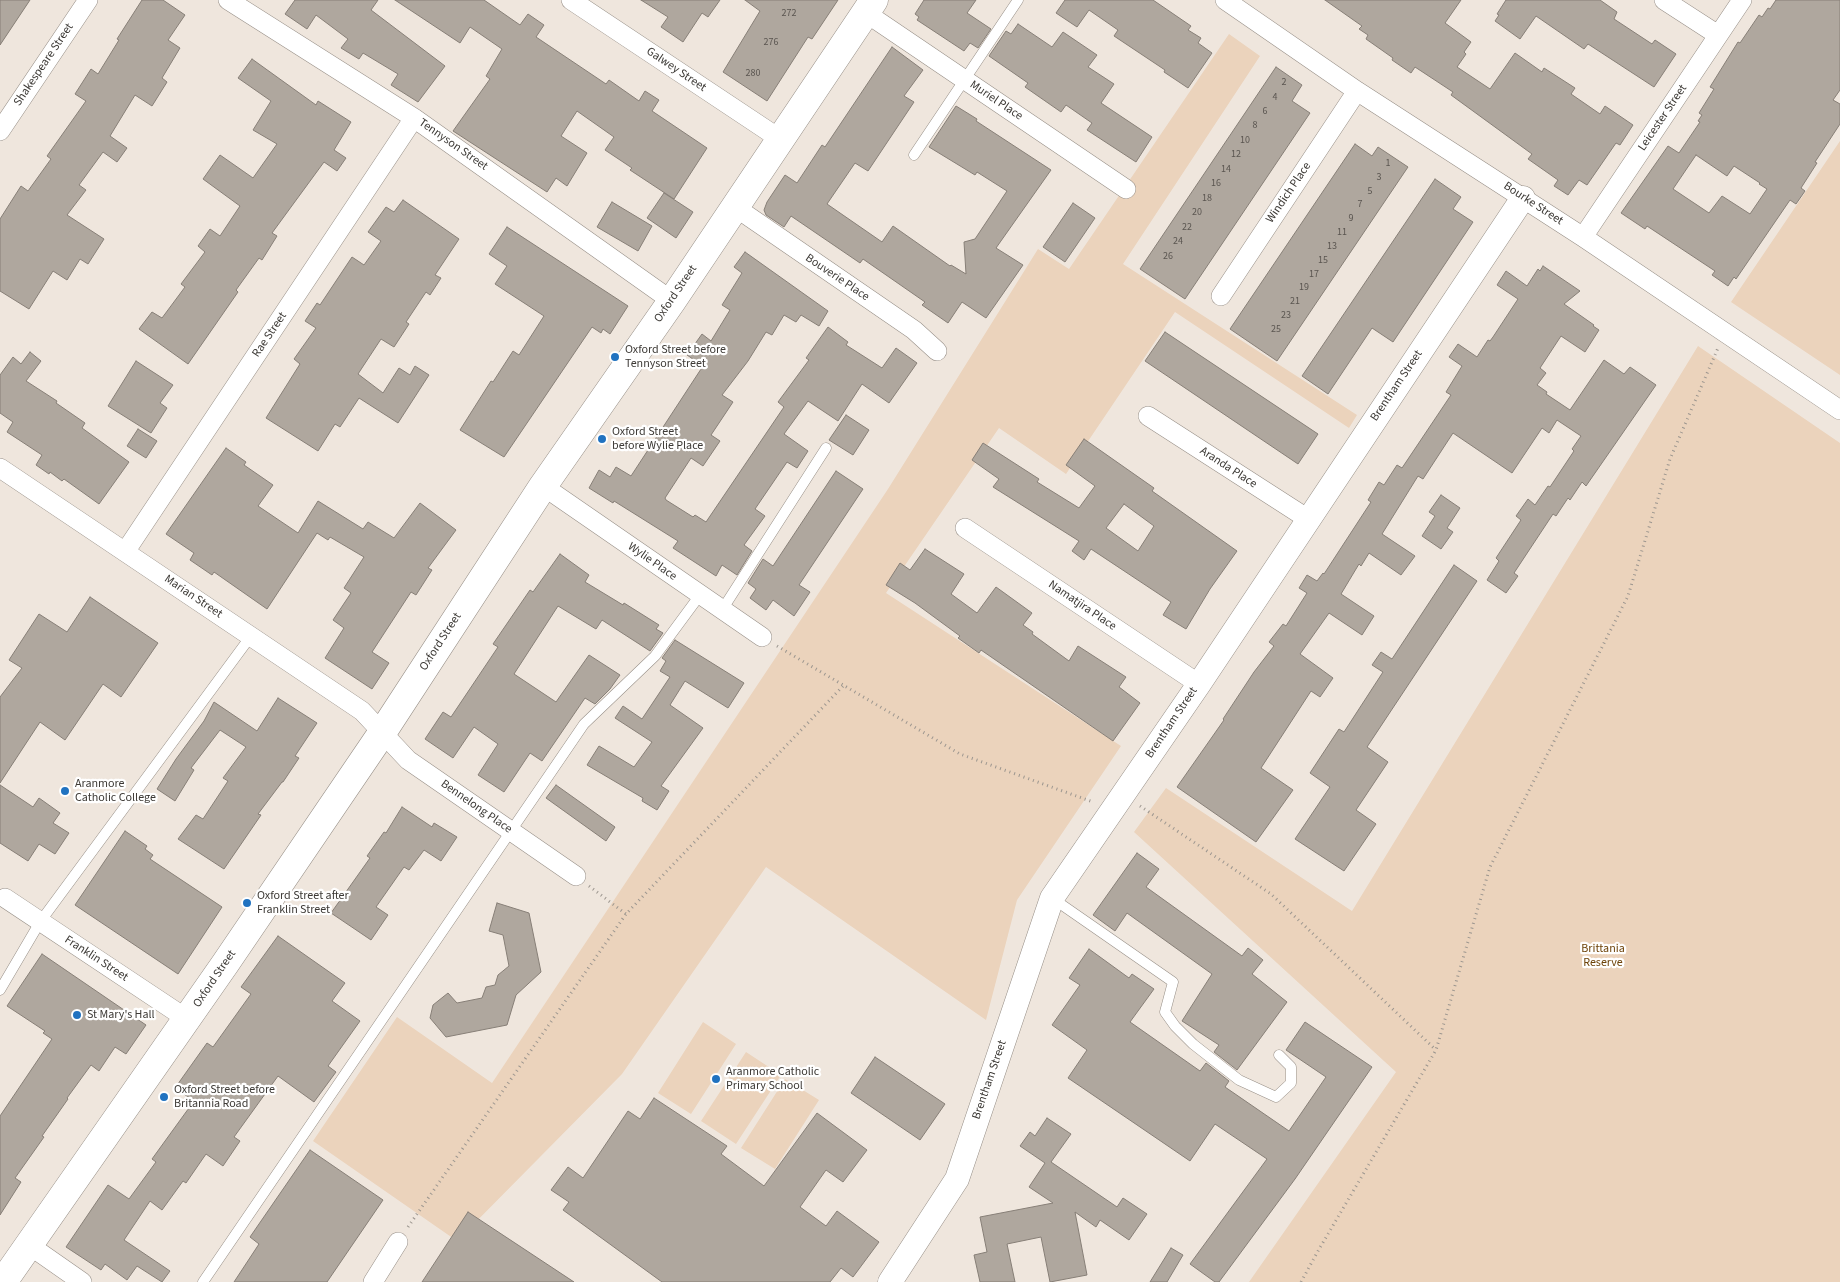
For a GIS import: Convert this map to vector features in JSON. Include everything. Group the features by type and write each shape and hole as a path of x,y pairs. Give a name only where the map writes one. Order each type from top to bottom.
{"main road":[{"name":"Oxford Street","path":"3,1282 187,1019 382,733 543,486 672,301 870,6"}],"street":[{"name":"Shakespeare Street","path":"0,131 88,0"},
{"name":"Tennyson Street","path":"228,0 414,118 672,301"},
{"name":"Galwey Street","path":"571,0 780,139"},
{"name":"Bourke Street","path":"1225,0 1358,91 1583,237 1840,410"},
{"path":"1664,0 1718,35"},
{"name":"Leicester Street","path":"1583,237 1742,0"},
{"name":"Muriel Place","path":"870,6 964,80 1126,189"},
{"name":"Windich Place","path":"1221,296 1358,91"},
{"name":"Rae Street","path":"125,552 414,118"},
{"name":"Brentham Street","path":"890,1282 957,1179 1052,898 1199,684 1524,198"},
{"name":"Bouverie Place","path":"735,207 914,330 937,351"},
{"name":"Aranda Place","path":"1148,416 1308,519"},
{"name":"Marian Street","path":"0,468 362,711 382,733"},
{"name":"Wylie Place","path":"543,486 762,637"},
{"name":"Namatjira Place","path":"965,528 1199,684"},
{"name":"Bennelong Place","path":"382,733 408,760 576,876"},
{"name":"Franklin Street","path":"5,898 187,1019"},
{"path":"373,1282 398,1242"},
{"path":"29,1245 82,1282"}],"lane":[{"path":"914,155 1018,0"},
{"path":"722,610 826,448"},
{"path":"203,1282 584,724 655,656 700,595"},
{"path":"0,990 40,922 251,636"},
{"path":"1052,898 1174,982 1165,1012 1175,1026 1193,1044 1239,1080 1276,1097 1291,1083 1291,1067 1279,1055"}],"path":[{"path":"1302,1282 1318,1251 1436,1050 1490,867 1628,596 1670,459 1725,332"},
{"path":"762,637 960,754 1118,802 1271,894 1436,1050"},
{"path":"398,1242 626,914 844,685"},
{"path":"576,876 626,914"}],"green space":[{"path":"1229,34 1260,56 1123,264 1357,415 1349,428 1175,312 1066,474 999,428 886,593 1121,746 1017,900 986,1020 766,867 622,1074 457,1241 313,1141 397,1017 492,1083 888,489 1038,249 1069,269"},
{"path":"1840,141 1840,375 1731,302"},
{"name":"Brittania Reserve","path":"1698,346 1840,443 1840,1282 1249,1282 1396,1072 1134,832 1166,788 1352,911"},
{"path":"703,1022 736,1044 691,1114 658,1093"},
{"path":"746,1052 781,1075 736,1144 701,1121"},
{"path":"785,1079 819,1100 775,1169 741,1148"}],"building":[{"path":"0,0 30,0 0,45"},
{"path":"142,0 163,0 185,15 168,40 180,48 162,78 167,82 152,106 135,95 110,136 127,148 117,162 103,152 79,185 86,190 67,215 104,239 88,264 80,259 67,280 53,271 29,309 0,291 0,219 21,186 28,191 51,159 47,156 86,101 75,94 91,69 98,74 119,40 117,39"},
{"path":"295,0 378,0 371,10 445,66 418,102 391,85 398,74 363,53 359,59 341,48 348,39 316,15 307,29 285,14"},
{"path":"395,0 484,0 520,25 528,14 544,25 536,37 606,84 609,80 639,101 645,91 659,100 652,111 707,148 674,199 630,170 632,168 605,150 614,137 577,111 561,136 587,153 567,186 556,178 547,192 453,131 490,79 486,76 502,49 470,27 460,43"},
{"path":"641,0 720,0 708,17 702,13 683,42 661,27 668,17"},
{"path":"745,0 838,0 812,39 808,37 767,101 723,72 760,11"},
{"path":"924,0 976,0 967,13 991,29 978,48 970,43 964,51 917,20 919,17 915,14"},
{"path":"1065,0 1153,0 1191,26 1188,30 1201,38 1198,43 1212,53 1188,88 1164,72 1165,70 1114,36 1118,30 1089,10 1077,27 1056,13"},
{"path":"1325,0 1461,0 1445,23 1471,42 1464,52 1466,54 1457,67 1490,89 1515,53 1542,72 1544,68 1575,88 1571,94 1600,114 1605,106 1633,125 1620,145 1616,143 1587,185 1579,180 1568,195 1554,186 1558,180 1528,159 1532,154 1451,95 1453,92 1415,67 1411,73 1392,60 1393,58 1366,39 1368,35 1359,29 1362,26"},
{"path":"1506,0 1600,0 1617,12 1614,19 1652,44 1655,40 1676,54 1654,87 1588,44 1584,49 1536,16 1520,39 1495,21"},
{"path":"1776,0 1840,0 1840,90 1833,100 1840,104 1840,124 1815,162 1817,163 1801,188 1805,191 1796,204 1790,200 1736,279 1734,277 1728,286 1712,275 1715,271 1647,226 1645,229 1621,213 1668,146 1679,153 1700,122 1698,121 1702,115 1699,113 1714,89 1710,87 1738,42 1740,43 1759,15 1762,17 1768,8 1770,9","holes":["1696,155 1727,176 1734,166 1767,189 1750,214 1722,196 1709,213 1673,189"]},
{"path":"1018,24 1052,47 1063,32 1097,55 1088,67 1114,84 1101,103 1152,137 1136,162 1087,130 1092,123 1066,105 1061,112 1025,87 1028,83 989,56 1006,31 1011,34"},
{"path":"892,47 923,70 904,96 914,102 868,171 855,163 827,204 882,242 893,226 950,266 966,274 964,242 975,239 1007,191 977,172 975,175 929,147 956,106 1051,170 996,248 1023,265 986,318 962,302 948,323 922,305 925,302 863,259 860,263 791,216 784,227 766,215 764,210 767,202 785,175 797,183 822,145 825,147"},
{"path":"252,59 316,105 318,101 351,122 334,150 346,158 337,171 324,162 272,233 277,236 262,260 259,258 236,290 238,292 188,364 139,329 152,312 162,318 185,287 181,284 205,252 198,246 210,229 220,236 240,206 203,179 220,155 253,178 277,144 253,130 271,101 238,78"},
{"path":"1276,67 1302,85 1292,101 1310,113 1185,299 1140,269"},
{"path":"1355,144 1372,156 1378,147 1408,167 1277,361 1230,329"},
{"path":"1435,179 1461,197 1453,209 1473,222 1393,342 1372,328 1328,394 1302,376"},
{"path":"664,193 693,212 676,238 647,218"},
{"path":"403,200 459,239 435,275 441,278 430,295 426,292 406,322 409,324 394,347 381,339 358,374 383,393 399,368 410,375 415,366 429,375 398,423 359,398 340,427 335,424 318,451 266,418 300,364 294,359 316,328 305,321 317,303 320,305 352,257 364,265 381,241 368,232 386,207 394,212"},
{"path":"612,202 652,226 638,251 597,227"},
{"path":"1073,203 1095,218 1065,262 1043,247"},
{"path":"507,227 628,306 610,334 603,329 601,333 592,327 504,457 460,430 491,381 493,382 513,351 519,355 544,316 495,284 507,266 489,254"},
{"path":"745,252 828,311 819,326 801,315 796,322 784,315 772,335 766,332 748,361 722,395 733,402 711,435 720,441 703,466 691,458 665,498 666,500 693,517 695,515 706,522 784,407 778,402 809,360 806,358 828,327 848,342 846,345 882,368 896,348 917,363 889,403 862,384 838,421 808,401 784,434 808,451 797,468 787,462 755,509 765,516 744,545 752,551 737,575 722,565 716,576 673,548 678,541 614,501 613,503 589,488 599,470 610,477 616,467 631,476 703,366 687,355 702,334 711,341 730,310 722,305 742,273 734,267"},
{"path":"1543,266 1580,291 1564,304 1599,330 1585,352 1561,336 1540,368 1546,373 1537,385 1547,392 1546,394 1570,410 1604,360 1624,374 1630,367 1656,385 1586,486 1582,482 1556,516 1553,514 1514,573 1518,576 1506,593 1487,580 1499,561 1496,558 1521,520 1516,516 1528,499 1535,505 1548,486 1550,487 1574,451 1572,449 1581,436 1557,420 1549,433 1542,428 1512,473 1453,433 1423,479 1418,476 1382,534 1415,556 1401,575 1369,553 1361,566 1359,564 1341,594 1374,616 1362,635 1329,613 1300,654 1333,678 1320,697 1311,691 1261,768 1293,790 1256,842 1177,787 1224,720 1254,672 1274,646 1269,642 1283,624 1286,626 1307,593 1299,588 1307,575 1317,581 1324,574 1371,502 1368,500 1379,482 1384,485 1397,465 1402,468 1451,395 1446,392 1462,366 1449,357 1458,344 1477,357 1488,340 1490,341 1493,337 1518,299 1497,285 1506,271 1527,286 1538,269 1540,271"},
{"path":"1165,332 1318,434 1298,464 1145,361"},
{"path":"30,352 41,361 26,381 57,401 56,403 85,423 82,428 129,462 99,504 64,479 62,481 36,465 42,455 7,432 13,422 0,413 0,375 13,357 21,364"},
{"path":"136,361 173,385 160,403 167,408 151,433 108,406"},
{"path":"846,415 869,430 853,455 829,440"},
{"path":"138,429 157,441 146,458 127,446"},
{"path":"1084,439 1154,488 1152,491 1237,551 1210,589 1186,629 1163,615 1171,602 1091,549 1084,560 1072,551 1079,541 993,487 999,479 972,460 983,443 1039,479 1037,482 1079,508 1095,486 1066,465","holes":["1124,504 1154,526 1138,551 1106,528"]},
{"path":"226,448 246,462 244,465 273,485 258,506 298,533 318,501 363,529 368,522 394,538 420,503 456,530 428,568 432,570 416,595 411,592 372,652 389,663 372,689 325,658 344,628 333,620 351,593 344,588 364,557 330,537 328,540 317,533 267,609 214,572 212,575 190,560 194,553 166,534"},
{"path":"836,471 863,489 799,585 810,592 794,616 773,600 766,610 750,598 756,589 748,583 763,559 773,566"},
{"path":"1441,495 1460,508 1447,528 1453,532 1441,549 1422,536 1435,516 1429,512"},
{"path":"925,549 964,574 951,594 977,613 996,587 1032,613 1023,625 1033,632 1032,634 1069,661 1078,646 1126,677 1119,687 1140,703 1113,741 981,650 979,653 958,638 960,636 915,603 886,585 900,563 910,570"},
{"path":"560,554 589,575 585,582 659,625 656,629 663,633 650,651 602,620 596,629 558,606 514,674 556,702 589,655 620,675 610,689 595,704 585,698 542,761 530,753 504,792 478,775 498,744 474,727 453,758 425,739 443,712 451,717 498,647 493,644 530,590 533,592"},
{"path":"1454,565 1477,581 1367,747 1388,762 1356,810 1376,824 1344,871 1295,839 1330,787 1310,773 1339,729 1344,732 1383,672 1372,665 1381,652 1392,659"},
{"path":"90,597 158,643 121,697 103,684 65,740 40,722 0,783 0,697 22,668 9,660 39,614 67,632"},
{"path":"675,640 744,683 728,708 685,681 670,705 703,728 661,786 669,791 657,810 642,801 643,798 587,765 599,746 634,767 652,742 615,718 623,706 642,719 670,677 660,671 666,661 662,658"},
{"path":"278,698 317,723 295,756 299,758 258,814 261,815 224,869 178,839 196,815 203,819 228,781 223,778 246,747 220,730 191,768 194,770 175,801 157,789 204,721 214,702 257,731"},
{"path":"0,785 33,807 39,798 60,813 53,823 69,833 55,854 39,844 28,861 0,843"},
{"path":"556,785 615,827 606,841 546,798"},
{"path":"402,807 432,827 434,823 457,837 441,861 424,850 409,870 404,867 376,907 388,915 371,940 331,913 370,858 367,856 384,832 386,833"},
{"path":"125,831 147,846 145,849 153,855 150,859 222,907 178,974 75,905"},
{"path":"1137,853 1159,869 1146,887 1242,956 1248,948 1263,960 1252,974 1287,1002 1237,1070 1214,1052 1219,1045 1182,1021 1212,974 1127,913 1115,931 1093,915"},
{"path":"497,903 529,913 541,972 516,995 507,1025 446,1037 430,1018 433,1005 448,993 457,1003 482,998 486,987 495,985 498,975 509,966 503,935 489,931"},
{"path":"278,936 345,983 332,1001 360,1021 328,1066 336,1072 314,1102 278,1076 234,1137 240,1141 223,1166 206,1154 186,1183 183,1181 162,1210 150,1201 124,1240 170,1271 162,1282 137,1266 127,1280 105,1264 101,1270 66,1247 108,1185 129,1199 156,1162 152,1159 194,1101 175,1088 207,1043 213,1047 251,994 241,987"},
{"path":"1089,949 1129,978 1132,974 1154,989 1130,1022 1200,1071 1206,1063 1229,1081 1225,1087 1289,1131 1326,1077 1286,1050 1305,1022 1372,1067 1295,1179 1219,1282 1215,1282 1190,1264 1267,1159 1215,1124 1190,1161 1068,1078 1087,1050 1052,1025 1080,985 1069,978"},
{"path":"42,954 146,1025 126,1054 115,1047 99,1071 91,1065 15,1178 21,1182 0,1215 0,1116 52,1039 43,1033 45,1031 7,1006"},
{"path":"875,1057 945,1104 920,1140 851,1093"},
{"path":"654,1098 727,1146 721,1154 764,1186 817,1113 867,1150 843,1182 826,1170 800,1207 826,1226 837,1211 879,1242 853,1277 841,1268 830,1282 662,1282 563,1210 569,1202 551,1190 568,1167 583,1178 628,1111 640,1119"},
{"path":"1047,1118 1071,1134 1051,1162 1117,1207 1123,1198 1147,1214 1129,1240 1100,1220 1096,1227 1075,1212 1087,1275 1050,1282 1041,1237 1007,1244 1015,1282 980,1282 974,1255 987,1252 980,1217 1053,1203 1029,1187 1045,1163 1020,1146 1030,1132 1035,1136"},
{"path":"310,1150 383,1200 327,1282 234,1282 259,1244 250,1237"},
{"path":"468,1212 574,1282 422,1282"},
{"path":"1171,1248 1183,1255 1167,1282 1150,1282"}],"place":[{"name":"Oxford Street before Tennyson Street","path":"615,357"},
{"name":"Oxford Street before Wylie Place","path":"602,439"},
{"name":"Aranmore Catholic College","path":"65,791"},
{"name":"Oxford Street after Franklin Street","path":"247,903"},
{"name":"St Mary's Hall","path":"77,1015"},
{"name":"Aranmore Catholic Primary School","path":"716,1079"},
{"name":"Oxford Street before Britannia Road","path":"164,1097"}]}
